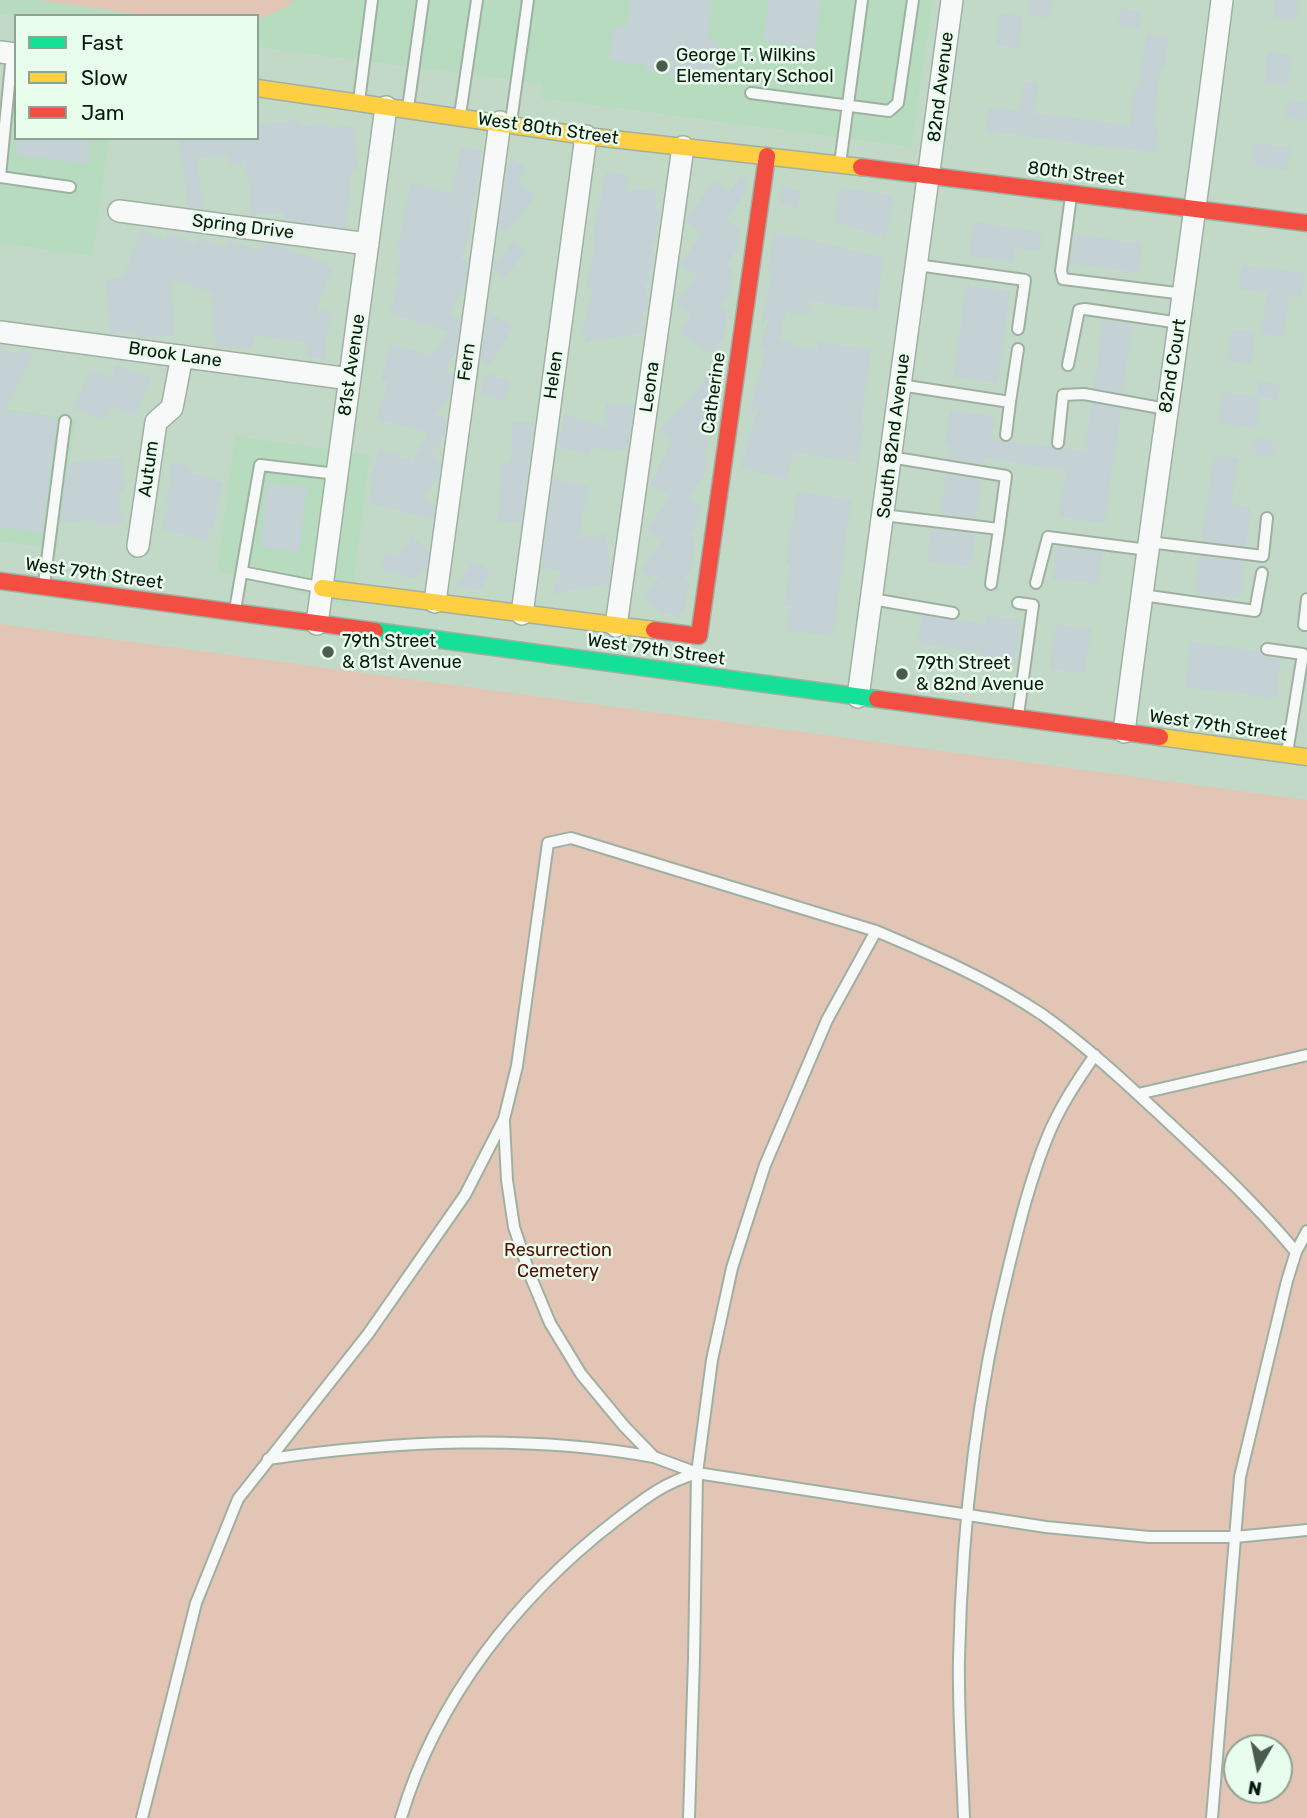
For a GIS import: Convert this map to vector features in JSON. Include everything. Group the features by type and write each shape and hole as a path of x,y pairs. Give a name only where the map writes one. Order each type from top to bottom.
{"street":[{"name":"82nd Avenue","path":"929,175 952,0"},
{"name":"82nd Court","path":"1124,732 1222,0"},
{"name":"West 80th Street","path":"259,88 586,136 840,164"},
{"name":"81st Avenue","path":"317,624 386,107"},
{"name":"Fern","path":"435,602 505,124"},
{"name":"Helen","path":"522,614 586,136"},
{"name":"Leona","path":"616,626 683,147"},
{"name":"Catherine","path":"616,626 699,636 767,156"},
{"name":"80th Street","path":"840,164 1307,223"},
{"name":"South 82nd Avenue","path":"858,697 929,175"},
{"name":"Spring Drive","path":"119,211 368,244"},
{"name":"Brook Lane","path":"0,332 350,379"},
{"name":"Autum","path":"138,547 156,422 172,408 182,356"},
{"name":"West 79th Street","path":"0,581 1307,757"},
{"path":"322,588 616,626"}],"lane":[{"path":"358,103 372,0"},
{"path":"408,110 423,0"},
{"path":"460,117 477,0"},
{"path":"505,124 528,0"},
{"path":"840,164 862,0"},
{"path":"751,93 889,111 898,103 913,0"},
{"path":"9,54 0,177 69,187"},
{"path":"1071,193 1061,271 1063,279 1184,294"},
{"path":"917,265 1025,280 1017,329"},
{"path":"1068,365 1079,310 1180,323"},
{"path":"1006,435 1018,349"},
{"path":"900,385 1010,402"},
{"path":"1058,443 1063,396 1084,394 1166,409"},
{"path":"43,587 65,421"},
{"path":"890,457 1006,476 991,584"},
{"path":"235,613 260,465 337,474"},
{"path":"883,515 999,529"},
{"path":"1036,583 1048,537 1263,556 1267,518"},
{"path":"242,572 322,588"},
{"path":"1142,595 1255,611 1262,573"},
{"path":"872,599 953,613"},
{"path":"1307,599 1304,625 1307,625"},
{"path":"1017,718 1033,605 1018,603"},
{"path":"1267,649 1303,654 1287,755"},
{"path":"142,1818 196,1603 238,1499 368,1334 465,1195 504,1118 517,1066 548,843 571,838 876,931 990,983 1042,1015 1095,1055 1264,1214 1296,1252"},
{"path":"689,1818 697,1473 712,1360 729,1281 765,1165 827,1020 876,931"},
{"path":"964,1818 959,1660 968,1515 980,1402 995,1320 1024,1206 1048,1136 1069,1093 1095,1055"},
{"path":"1138,1094 1307,1055"},
{"path":"504,1118 506,1180 514,1227 550,1323 581,1374 654,1457"},
{"path":"1212,1818 1241,1477 1287,1281 1296,1252 1307,1231"},
{"path":"268,1459 332,1450 472,1443 551,1444 608,1449 654,1457 697,1473 1046,1527 1149,1537 1235,1537 1307,1530"},
{"path":"400,1818 409,1789 440,1723 476,1665 524,1602 589,1541 647,1496 672,1480 697,1473"}],"shaded area":[{"name":"George T. Wilkins Elementary School","path":"0,0 933,0 911,147 542,98 543,84 259,47 259,14 0,14"},
{"path":"4,79 14,79 14,140 109,140 93,256 0,243 0,114"},
{"path":"0,408 76,419 57,548 0,542"},
{"path":"235,436 370,455 351,607 217,570"}],"green space":[{"path":"38,0 295,0 259,19 259,14 137,14"},
{"name":"Resurrection Cemetery","path":"0,624 1307,800 1307,1818 0,1818"}],"building":[{"path":"630,0 712,0 707,40 719,42 715,72 683,67 682,76 644,71 645,65 609,61 614,26 626,28"},
{"path":"769,0 821,0 815,48 763,41"},
{"path":"1031,0 1052,0 1050,18 1029,15"},
{"path":"1275,0 1299,0 1296,21 1273,18"},
{"path":"1121,8 1141,11 1139,29 1118,26"},
{"path":"1000,14 1023,16 1019,48 996,45"},
{"path":"1146,34 1169,36 1165,68 1161,67 1153,128 1158,129 1155,153 986,131 989,107 1020,111 1024,81 1038,83 1034,113 1130,125 1134,88 1140,88"},
{"path":"1268,52 1291,54 1287,86 1264,83"},
{"path":"1288,100 1307,103 1306,121 1285,118"},
{"path":"299,119 300,127 327,123 327,128 354,126 357,169 352,170 345,228 284,220 283,213 252,215 246,163 230,165 229,155 197,158 203,209 188,207 179,140 259,140 259,126"},
{"path":"18,140 91,140 87,164 16,155"},
{"path":"1255,143 1290,147 1287,170 1252,166"},
{"path":"461,147 483,151 466,247 461,259 468,262 465,282 450,314 460,320 456,352 445,369 453,375 449,398 436,415 446,421 444,436 433,455 441,461 439,477 422,498 435,505 433,520 368,502 374,482 370,481 379,450 413,460 428,433 377,419 388,382 381,380 391,344 432,356 448,331 389,314 400,278 395,276 401,256 396,255 412,182 452,194"},
{"path":"511,159 526,167 518,182 536,196 506,234 499,228 507,168"},
{"path":"606,172 628,175 626,191 655,189 659,222 656,225 656,246 652,243 654,257 653,269 649,270 650,286 644,281 648,304 647,311 643,311 644,333 585,342 586,336 582,335 593,289 586,288"},
{"path":"741,176 746,180 744,195 726,219 739,229 736,251 726,265 733,270 730,293 720,306 727,312 724,337 711,354 680,332 691,316 675,304 697,276 680,264 702,234 686,219 714,181 729,192"},
{"path":"783,186 802,192 796,209 778,203"},
{"path":"840,188 893,195 886,238 835,222"},
{"path":"974,222 1042,232 1040,251 1015,248 1013,262 969,256"},
{"path":"142,230 165,240 168,233 195,244 199,236 227,248 230,240 258,251 261,243 275,245 328,264 327,267 332,269 316,310 331,312 324,360 307,357 309,343 253,335 253,348 216,348 212,293 171,278 175,335 141,338 137,337 137,331 110,333 106,280 122,278"},
{"path":"774,232 883,257 877,310 811,301 807,316 786,310 779,341 817,350 818,342 872,349 857,462 794,453 785,480 741,467 760,401 748,417 766,350 760,348 770,314 761,326 774,268 767,278"},
{"path":"1074,234 1142,244 1138,273 1070,263"},
{"path":"513,241 526,251 505,278 493,269"},
{"path":"1242,265 1305,273 1302,297 1289,295 1283,337 1261,334 1267,292 1239,289"},
{"path":"966,286 1010,291 998,383 954,377"},
{"path":"488,311 514,327 489,366 481,360"},
{"path":"1103,320 1132,324 1123,393 1094,388"},
{"path":"1232,329 1255,332 1251,364 1227,361"},
{"path":"0,347 17,355 21,348 33,354 5,411 57,418 42,533 0,527"},
{"path":"721,357 717,385 705,401 714,406 709,441 704,452 707,454 704,476 687,498 700,506 698,522 689,534 695,539 691,569 685,578 689,582 685,608 678,616 660,613 644,597 660,575 648,577 640,571 666,535 656,537 647,529 671,496 650,485 672,442 660,431 682,406 684,407"},
{"path":"116,365 151,378 135,416 110,406 104,420 74,408 90,369 111,378"},
{"path":"487,373 511,382 503,402 480,393"},
{"path":"1258,381 1280,384 1277,400 1260,397 1256,428 1219,423 1223,392 1256,396"},
{"path":"1092,403 1121,409 1104,523 1059,517 1066,470 984,458 983,464 948,459 950,446 945,445 950,411 994,416 991,440 1051,447 1057,451 1064,448 1085,451"},
{"path":"606,404 634,405 627,450 591,448 589,455 558,446 565,414 605,427"},
{"path":"513,422 534,423 521,522 499,522 502,462 511,462"},
{"path":"1254,438 1276,441 1273,457 1252,454"},
{"path":"1214,455 1238,458 1231,504 1251,507 1246,546 1202,541"},
{"path":"121,457 124,491 119,491 122,523 97,526 96,519 60,523 68,463"},
{"path":"173,462 189,467 188,471 223,483 215,507 219,508 208,542 161,528 169,504 164,503 172,480 168,479"},
{"path":"946,474 981,480 976,518 941,514"},
{"path":"553,479 588,486 579,538 605,534 611,567 609,584 550,594 562,571 542,567"},
{"path":"267,483 307,487 299,552 260,547"},
{"path":"797,492 851,500 833,636 787,630 791,606 784,605 790,565 786,564"},
{"path":"931,529 975,534 971,567 927,561"},
{"path":"411,536 429,550 427,567 416,579 381,569 386,552 399,556"},
{"path":"1057,546 1102,552 1098,584 1053,579"},
{"path":"1200,556 1244,562 1240,599 1195,593"},
{"path":"474,560 492,572 480,590 455,587"},
{"path":"986,615 1021,620 1015,664 980,659 981,652 918,644 922,616 985,624"},
{"path":"1056,624 1091,629 1085,673 1050,669"},
{"path":"1191,642 1259,651 1265,657 1281,659 1276,698 1185,687"}],"traffic: fast":[{"path":"375,631 877,699"}],"traffic: slow":[{"path":"259,88 586,136 861,167"},
{"path":"322,588 654,630"},
{"path":"1160,737 1307,757"}],"traffic: jam":[{"path":"654,630 699,636 767,156"},
{"path":"861,167 1307,223"},
{"path":"0,581 375,631"},
{"path":"877,699 1160,737"}],"place":[{"name":"George T. Wilkins Elementary School","path":"662,66"},
{"name":"79th Street & 81st Avenue","path":"328,652"},
{"name":"79th Street & 82nd Avenue","path":"902,674"}]}
